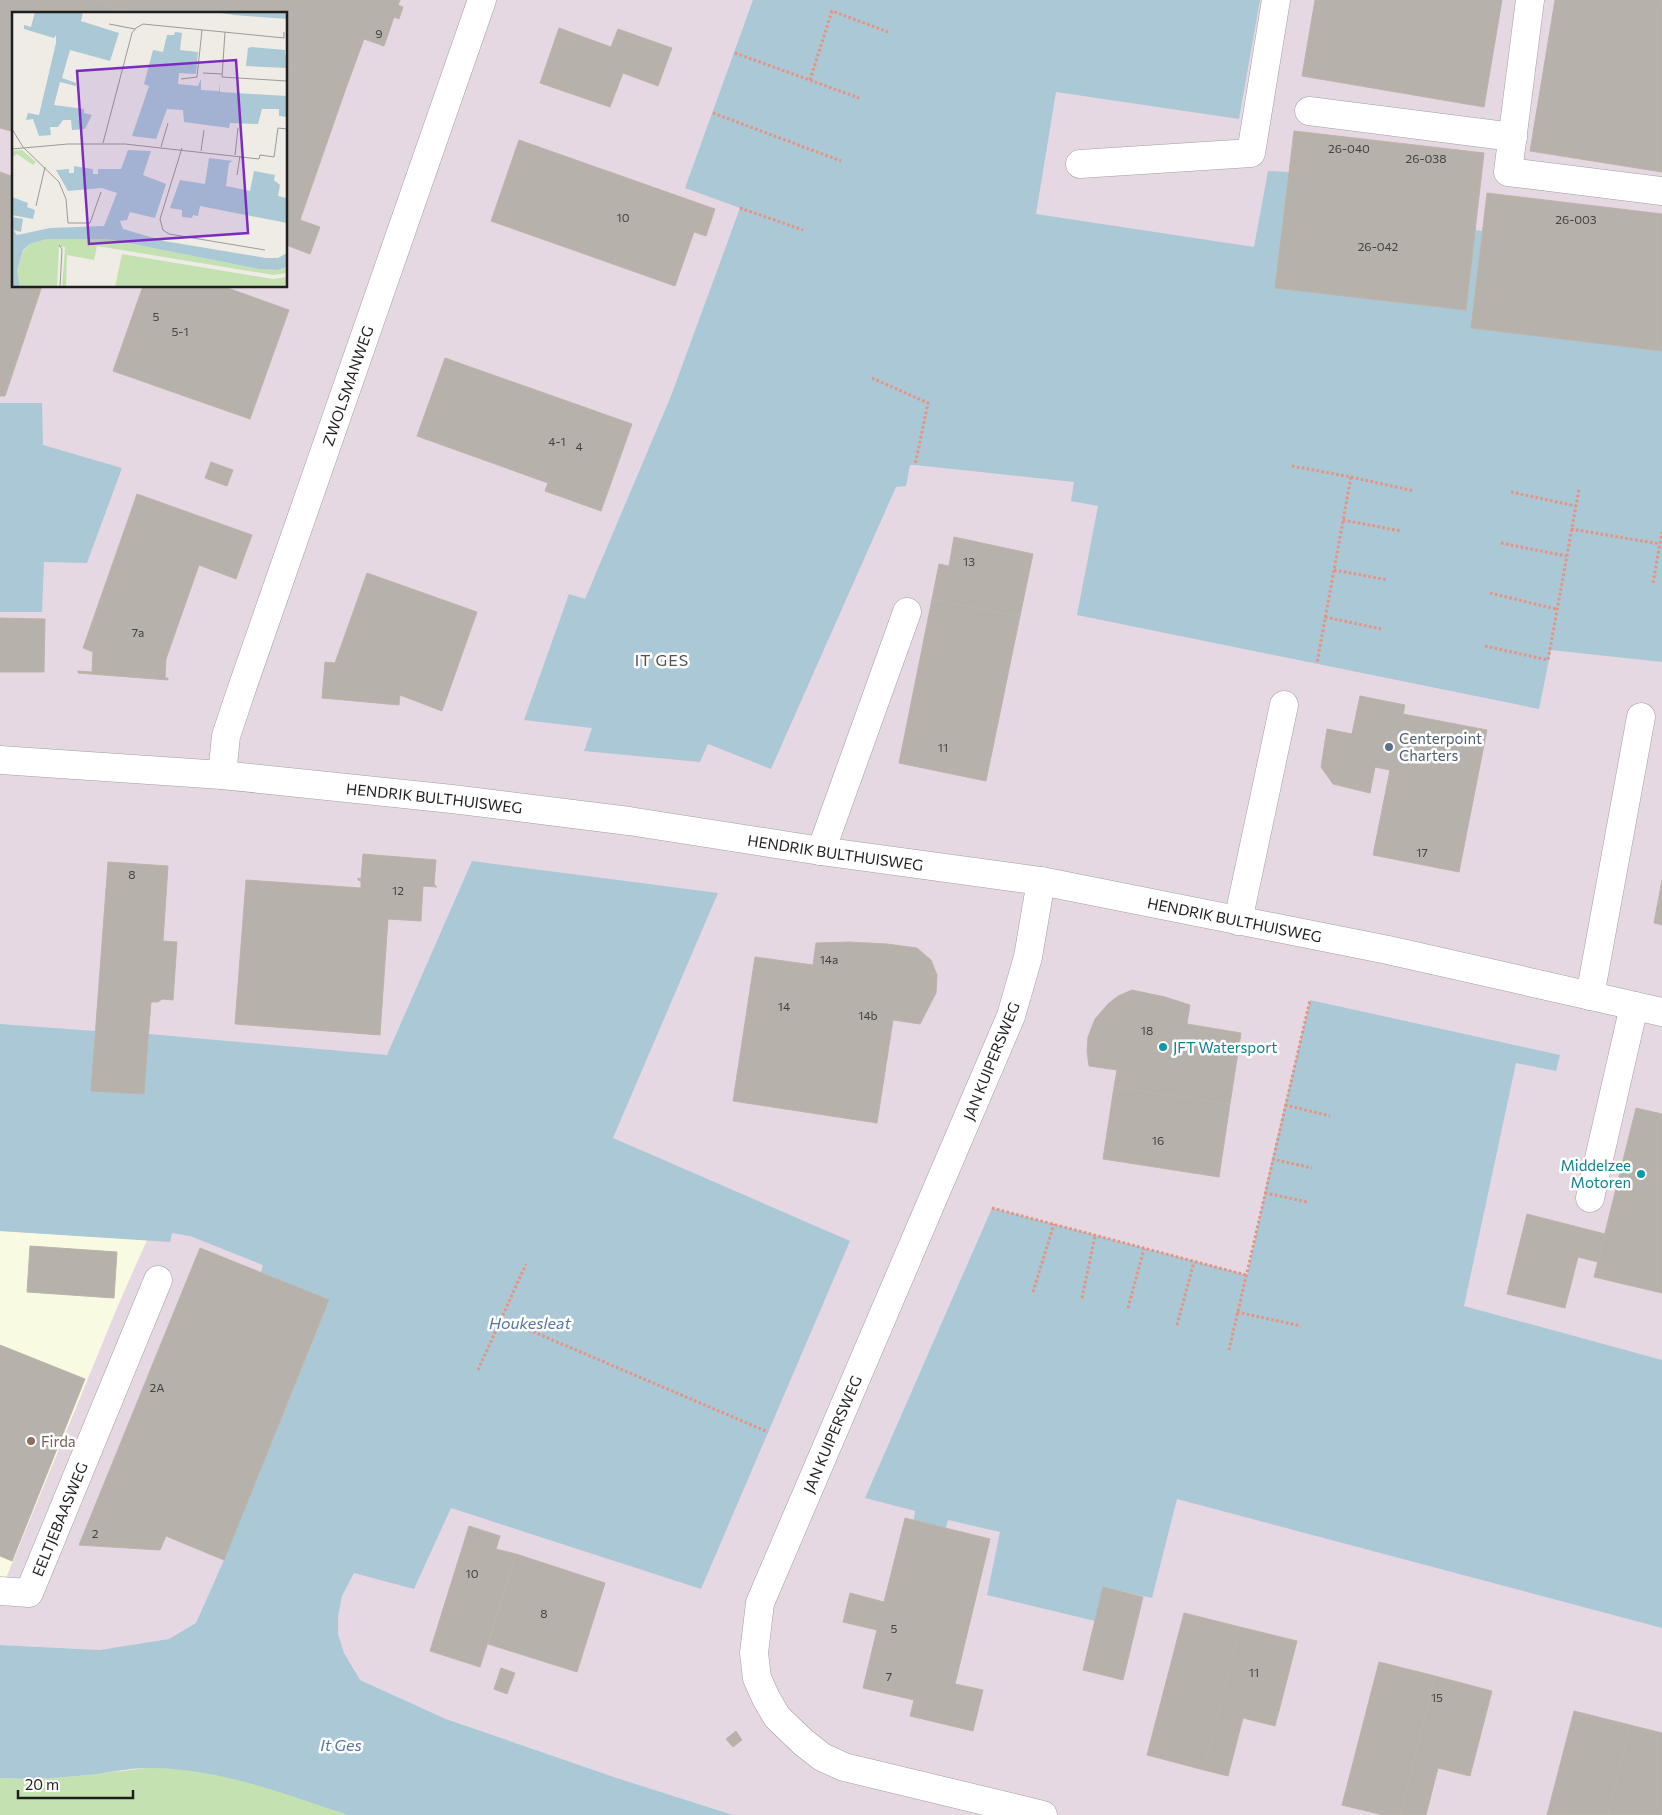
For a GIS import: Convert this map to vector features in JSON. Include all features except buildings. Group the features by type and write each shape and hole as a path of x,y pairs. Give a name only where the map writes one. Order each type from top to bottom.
{"street":[{"name":"ZWOLSMANWEG","path":"222,775 226,736 240,694 482,0"},
{"path":"1080,164 1251,153 1276,0"},
{"path":"1530,0 1508,172 1662,192"},
{"path":"1309,111 1512,137"},
{"path":"821,850 907,612"},
{"path":"1238,921 1284,705"},
{"path":"1590,996 1641,718"},
{"name":"HENDRIK BULTHUISWEG","path":"0,760 222,775 452,799 599,817 1041,881 1388,950 1662,1012"},
{"name":"JAN KUIPERSWEG","path":"1041,881 1028,957 1011,1016 760,1603 754,1653 757,1678 777,1717 822,1757 844,1767 1043,1815"},
{"path":"1590,1198 1634,1006"},
{"name":"EELTJEBAASWEG","path":"0,1591 29,1593 158,1280"}],"path":[{"path":"810,80 832,11 888,32"},
{"path":"735,53 859,98"},
{"path":"713,113 842,161"},
{"path":"740,208 803,230"},
{"path":"872,378 928,403 915,465"},
{"path":"1292,466 1414,491"},
{"path":"1317,663 1352,477"},
{"path":"1486,646 1548,660 1579,489"},
{"path":"1511,492 1576,506"},
{"path":"1343,520 1401,531"},
{"path":"1571,528 1660,544"},
{"path":"1653,583 1662,532"},
{"path":"1501,543 1566,556"},
{"path":"1334,570 1388,580"},
{"path":"1490,593 1556,609"},
{"path":"1326,616 1382,629"},
{"path":"1229,1350 1310,1000"},
{"path":"1284,1105 1330,1116"},
{"path":"1272,1159 1312,1168"},
{"path":"1264,1193 1308,1202"},
{"path":"992,1208 1247,1275"},
{"path":"1034,1292 1054,1224"},
{"path":"1082,1298 1095,1236"},
{"path":"1128,1308 1144,1249"},
{"path":"1177,1325 1194,1262"},
{"path":"478,1370 526,1264"},
{"path":"1237,1312 1301,1326"},
{"path":"502,1318 768,1432"}],"shaded area":[{"path":"0,0 1662,0 1662,1815 733,1815 617,1778 446,1719 360,1680 100,1650 0,1645"},
{"name":"Firda","path":"0,1231 147,1240 119,1303 6,1578 0,1578"}],"green space":[{"path":"146,1768 185,1769 225,1776 246,1781 348,1815 0,1815 0,1778 55,1778"}],"water":[{"path":"753,0 1260,0 1239,119 1056,92 1036,214 1254,247 1268,171 1289,172 1276,288 1466,310 1475,230 1482,231 1472,328 1662,351 1662,662 1551,650 1539,709 1077,615 1098,506 1071,501 1074,482 910,465 906,486 896,487 771,769 708,744 700,762 584,751 592,728 524,720 569,594 585,599 671,396 740,208 685,188"},
{"path":"0,403 42,403 43,445 122,468 87,563 44,562 42,612 0,612"},
{"name":"Houkesleat","path":"472,861 718,893 613,1138 850,1241 701,1589 451,1508 414,1589 354,1573 342,1596 338,1616 338,1634 344,1653 360,1680 446,1719 617,1778 733,1815 348,1815 250,1783 200,1772 174,1769 141,1768 88,1775 22,1779 0,1778 0,1645 100,1650 169,1639 196,1623 224,1560 329,1301 261,1272 263,1265 190,1236 172,1233 170,1242 0,1231 0,1024 95,1031 92,1091 144,1094 149,1034 387,1055"},
{"path":"1310,1000 1560,1055 1556,1071 1516,1063 1464,1306 1662,1360 1662,1628 1177,1499 1152,1598 1103,1587 1095,1621 987,1595 1000,1532 948,1520 946,1528 914,1520 915,1511 865,1498 992,1208 1247,1275 1272,1159"}],"place":[{"name":"Centerpoint Charters","path":"1389,747"},
{"name":"JFT Watersport","path":"1163,1047"},
{"name":"Middelzee Motoren","path":"1641,1174"},
{"name":"Firda","path":"31,1441"}],"district":[{"name":"IT GES","path":"662,659"}],"water label":[{"name":"It Ges","path":"341,1744"}]}
